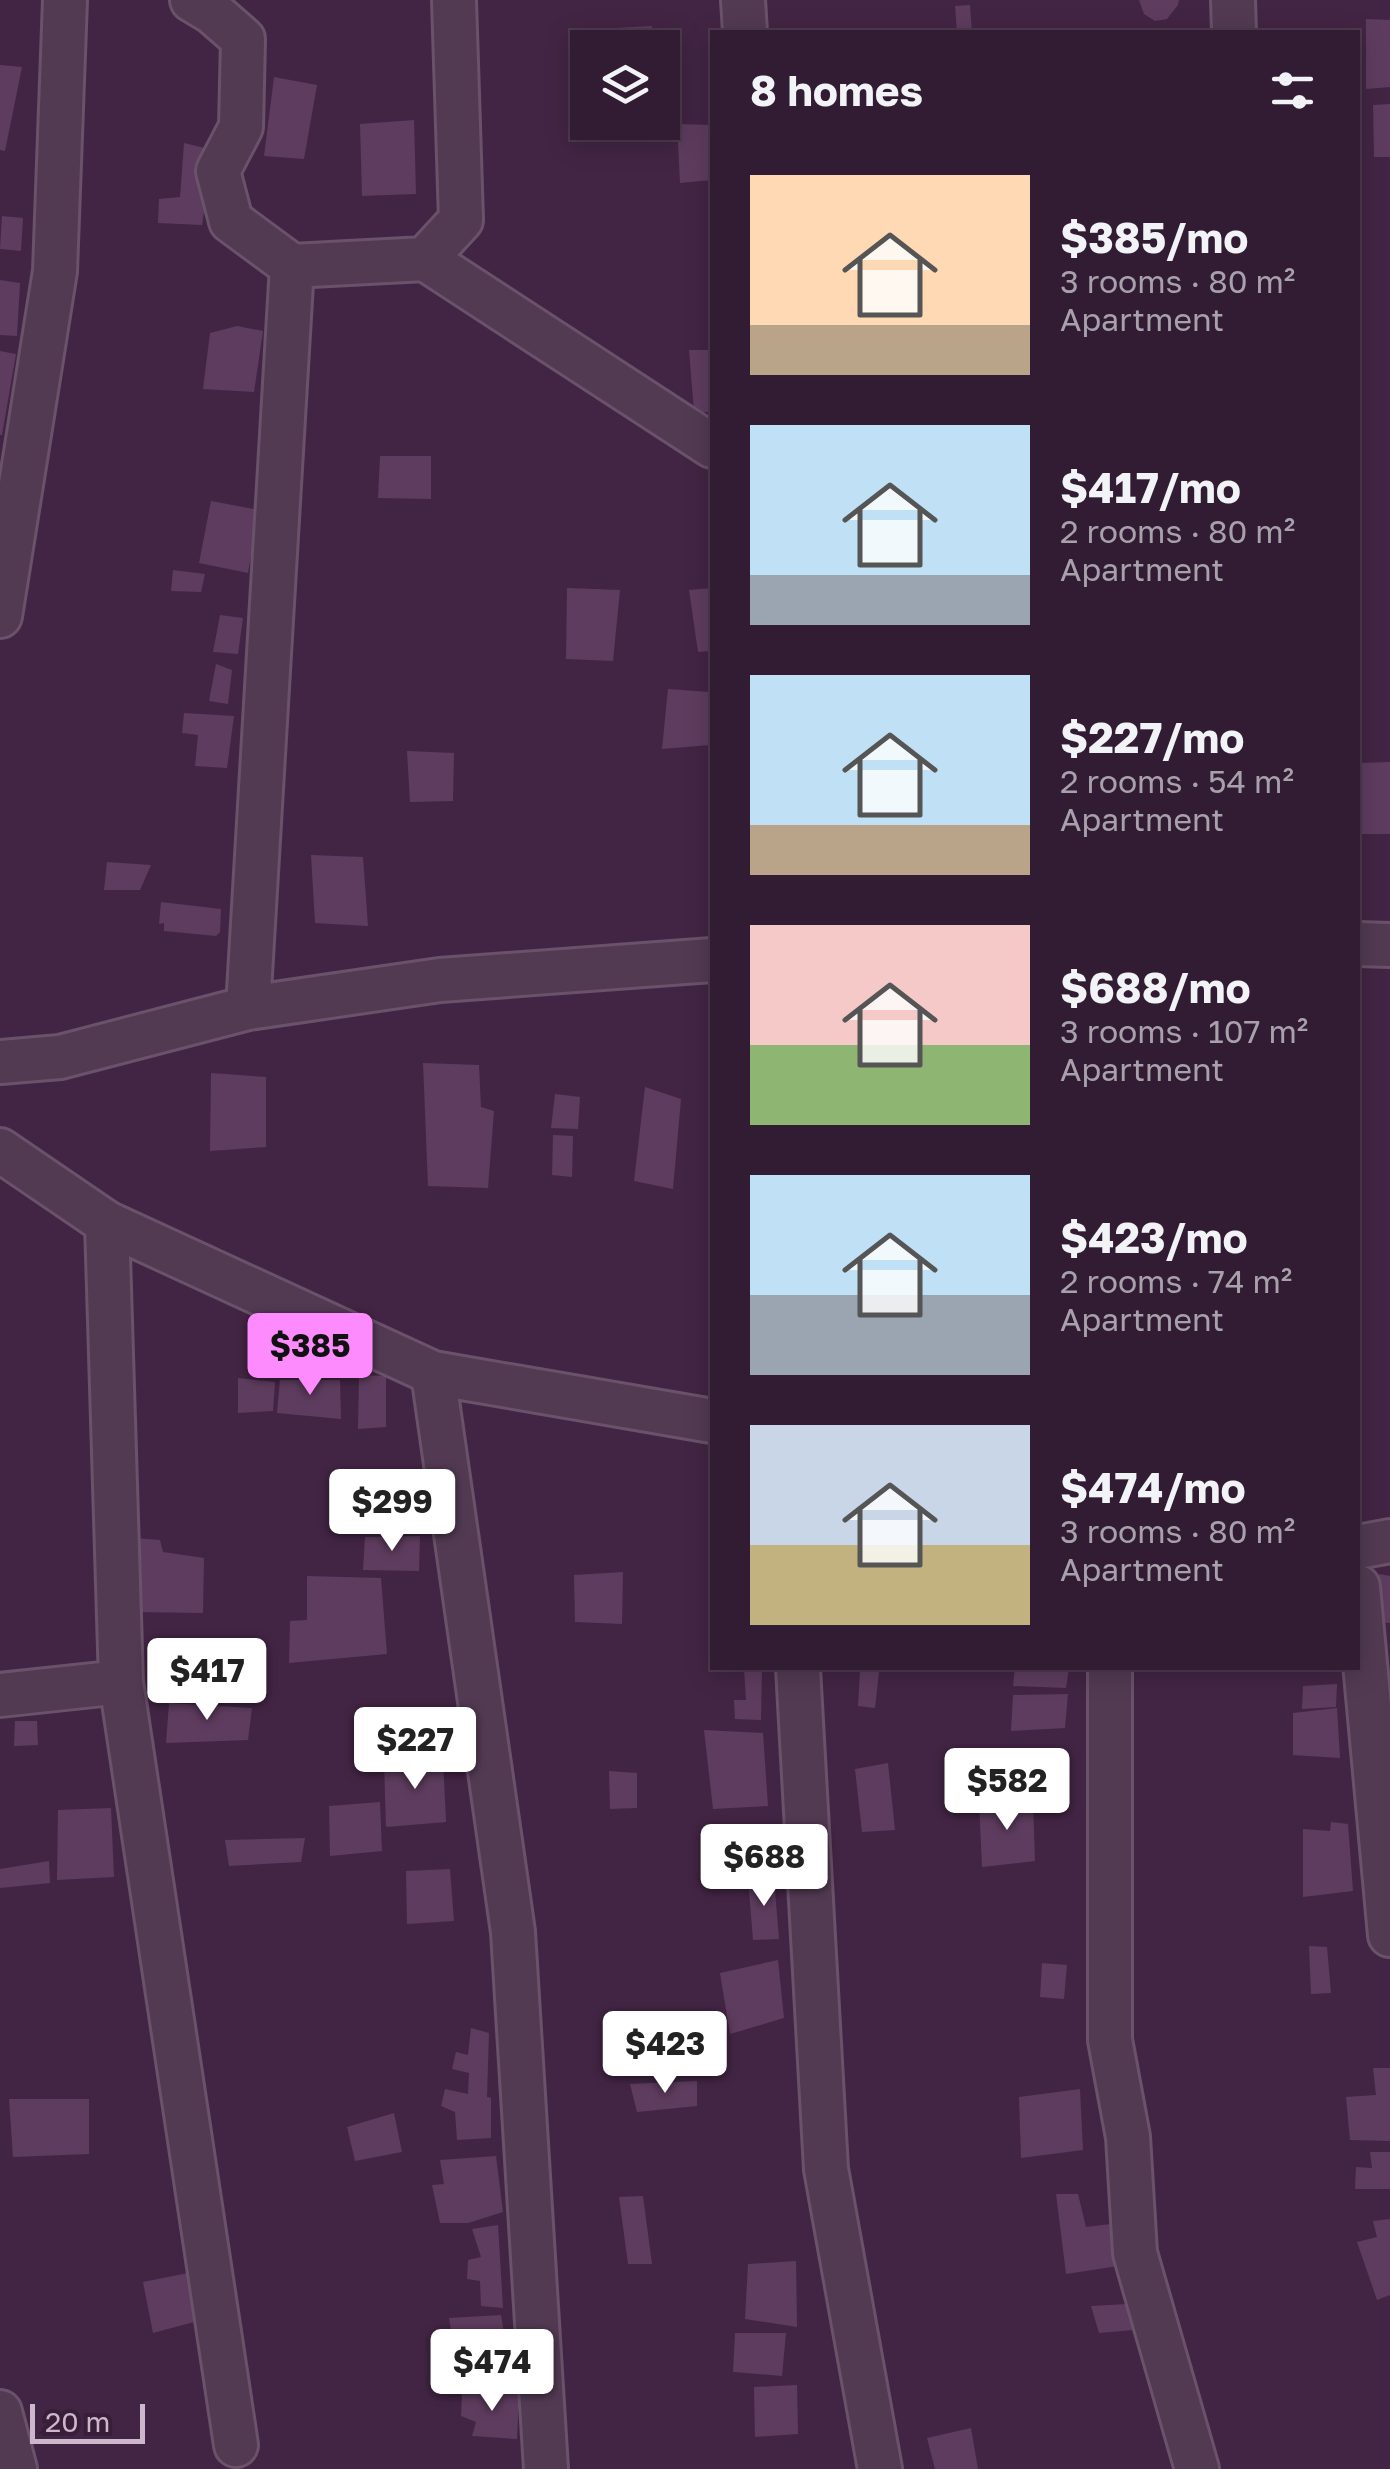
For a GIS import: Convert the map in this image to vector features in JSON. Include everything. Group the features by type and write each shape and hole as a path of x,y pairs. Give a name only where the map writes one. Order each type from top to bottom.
{"street":[{"path":"0,616 55,271 65,0"},
{"path":"192,0 242,38 241,127 218,171 231,221 292,266 425,259 710,445"},
{"path":"425,259 461,220 454,0"},
{"path":"744,0 745,30"},
{"path":"1233,0 1234,30"},
{"path":"248,1008 292,266"},
{"path":"1360,944 1390,944"},
{"path":"0,1062 60,1057 248,1008 440,980 710,960"},
{"path":"0,1150 107,1223 433,1373 710,1421"},
{"path":"107,1223 120,1682 236,2445"},
{"path":"433,1373 513,1932 546,2469"},
{"path":"1360,1546 1390,1541"},
{"path":"1360,1609 1390,1935"},
{"path":"798,1670 826,2169 880,2469"},
{"path":"1110,1670 1110,2040 1128,2137 1135,2254 1197,2469"},
{"path":"0,1695 120,1682"},
{"path":"0,2412 15,2469"}],"building":[{"path":"1139,0 1179,0 1167,19 1155,21 1144,14"},
{"path":"970,5 972,30 957,30 955,6"},
{"path":"1366,19 1390,20 1390,87 1366,89"},
{"path":"652,26 652,30 598,29"},
{"path":"0,65 22,67 5,151 0,150"},
{"path":"274,77 317,85 304,159 264,156"},
{"path":"1390,104 1390,157 1374,157 1373,105"},
{"path":"414,120 416,194 362,196 360,124"},
{"path":"680,124 710,125 710,180 680,183"},
{"path":"184,143 213,150 202,225 158,223 159,199 180,197"},
{"path":"2,216 23,218 21,251 0,249"},
{"path":"0,280 20,283 17,336 0,335"},
{"path":"237,326 263,331 254,392 203,389 210,333"},
{"path":"689,350 710,350 710,412 694,412"},
{"path":"0,351 16,354 2,435 0,435"},
{"path":"380,456 431,456 431,499 378,498"},
{"path":"211,501 259,510 248,573 199,563"},
{"path":"173,570 205,574 201,592 171,591"},
{"path":"567,588 620,590 613,661 566,659"},
{"path":"710,588 710,651 698,652 689,590"},
{"path":"220,615 243,618 238,654 213,652"},
{"path":"216,664 232,670 228,704 209,701"},
{"path":"668,689 709,692 710,745 662,749"},
{"path":"184,713 234,716 227,768 195,766 198,735 182,733"},
{"path":"407,751 454,753 453,801 410,802"},
{"path":"1390,762 1390,834 1360,834 1360,763"},
{"path":"311,855 363,857 368,926 315,923"},
{"path":"107,862 151,865 140,890 104,890"},
{"path":"161,902 221,909 220,932 216,936 164,931 164,923 159,924"},
{"path":"423,1063 479,1065 481,1107 494,1111 488,1188 428,1186"},
{"path":"211,1073 266,1077 266,1147 210,1151"},
{"path":"645,1087 681,1099 673,1189 634,1181"},
{"path":"555,1094 580,1097 578,1129 551,1128"},
{"path":"553,1135 573,1136 572,1177 552,1175"},
{"path":"359,1375 386,1376 386,1427 358,1429"},
{"path":"238,1378 275,1382 273,1411 238,1413"},
{"path":"280,1380 340,1380 341,1419 277,1413"},
{"path":"392,1477 386,1530 358,1530 360,1482"},
{"path":"420,1536 419,1571 363,1570 365,1537"},
{"path":"134,1538 160,1540 163,1552 204,1558 203,1613 135,1612"},
{"path":"623,1572 622,1624 575,1622 574,1575"},
{"path":"1379,1574 1390,1576 1390,1623 1378,1622"},
{"path":"307,1576 381,1578 387,1654 289,1663 290,1621 307,1620"},
{"path":"160,1646 185,1649 185,1672 156,1669"},
{"path":"196,1649 221,1650 219,1688 193,1687"},
{"path":"744,1670 762,1670 761,1720 735,1719 734,1700 746,1700"},
{"path":"1015,1670 1069,1670 1066,1688 1013,1686"},
{"path":"860,1671 879,1672 875,1708 858,1706"},
{"path":"1337,1684 1336,1707 1302,1709 1303,1686"},
{"path":"1068,1694 1065,1728 1011,1731 1013,1695"},
{"path":"169,1703 252,1708 248,1740 166,1743"},
{"path":"1337,1708 1340,1758 1293,1755 1293,1713"},
{"path":"15,1721 37,1721 38,1745 14,1746"},
{"path":"704,1730 763,1733 768,1806 713,1809"},
{"path":"443,1758 446,1822 386,1827 384,1762"},
{"path":"1070,1760 1068,1797 1045,1796 1044,1761"},
{"path":"888,1763 895,1830 862,1832 855,1769"},
{"path":"609,1771 637,1773 637,1808 610,1809"},
{"path":"380,1802 382,1851 330,1856 329,1806"},
{"path":"979,1802 1033,1803 1035,1861 982,1867"},
{"path":"111,1808 114,1877 57,1880 58,1810"},
{"path":"1331,1822 1348,1824 1353,1891 1303,1897 1303,1829 1330,1831"},
{"path":"305,1838 301,1862 229,1866 225,1840"},
{"path":"49,1861 50,1883 0,1888 0,1869"},
{"path":"450,1869 454,1921 407,1924 406,1871"},
{"path":"774,1878 779,1939 753,1940 748,1879"},
{"path":"1309,1946 1327,1947 1331,1993 1311,1994"},
{"path":"778,1960 784,2018 730,2034 720,1973"},
{"path":"1042,1963 1067,1965 1064,1999 1040,1997"},
{"path":"471,2028 489,2033 487,2097 491,2098 491,2138 457,2140 455,2112 441,2106 445,2089 468,2094 469,2073 452,2069 456,2052 468,2055"},
{"path":"1373,2068 1390,2068 1390,2141 1350,2140 1346,2097 1376,2095"},
{"path":"697,2081 697,2106 637,2112 630,2084"},
{"path":"1080,2089 1083,2150 1021,2158 1019,2097"},
{"path":"9,2099 89,2099 89,2154 13,2157"},
{"path":"394,2113 402,2152 355,2161 347,2127"},
{"path":"1370,2152 1390,2152 1390,2189 1355,2189 1356,2167 1372,2168"},
{"path":"496,2156 503,2212 468,2223 440,2223 432,2185 444,2184 440,2160"},
{"path":"1056,2194 1078,2194 1086,2227 1111,2224 1118,2266 1066,2274"},
{"path":"643,2196 652,2264 628,2264 619,2197"},
{"path":"1390,2219 1390,2295 1377,2300 1357,2242 1377,2237 1373,2221"},
{"path":"498,2225 503,2308 481,2306 480,2281 467,2279 468,2260 481,2257 472,2229"},
{"path":"796,2261 797,2327 745,2319 748,2264"},
{"path":"188,2273 194,2322 153,2333 143,2282"},
{"path":"1128,2304 1133,2330 1099,2333 1091,2306"},
{"path":"501,2315 508,2358 457,2367 449,2318"},
{"path":"735,2333 786,2333 782,2376 733,2372"},
{"path":"797,2385 798,2434 755,2437 754,2387"},
{"path":"462,2394 519,2394 517,2439 472,2436 476,2422 461,2416"},
{"path":"971,2428 978,2469 935,2469 927,2438"}]}
